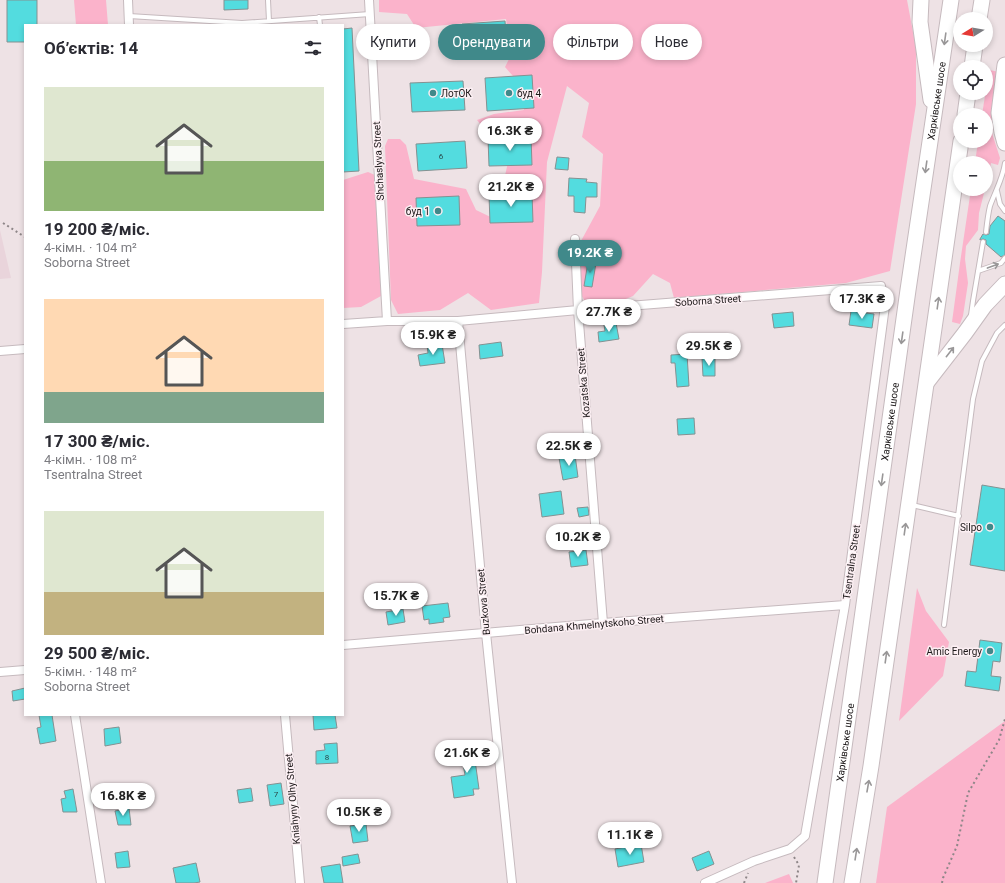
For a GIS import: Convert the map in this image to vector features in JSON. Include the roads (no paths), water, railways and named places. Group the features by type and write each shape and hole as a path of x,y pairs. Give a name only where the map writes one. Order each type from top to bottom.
{"highway":[{"path":"911,0 920,22"},
{"path":"921,0 920,22 934,117"},
{"name":"Харківське шосе","path":"825,883 950,0"},
{"path":"980,12 982,0"},
{"path":"1005,65 999,113 1005,143"},
{"path":"852,883 871,766 960,148"},
{"path":"926,383 985,305 1005,284"}],"street":[{"path":"128,0 129,21"},
{"name":"Shchaslyva Street","path":"369,0 387,321"},
{"name":"Kozatska Street","path":"575,240 578,310 603,623"},
{"name":"Soborna Street","path":"344,324 387,321 458,321 881,286"},
{"name":"Tsentralna Street","path":"705,883 754,861 790,849 805,836 845,605 885,306 881,286"},
{"name":"Buzkova Street","path":"458,321 486,633 512,883"},
{"path":"0,351 24,349"},
{"name":"Bohdana Khmelnytskoho Street","path":"344,645 603,623 845,605"},
{"path":"0,672 24,670"},
{"path":"75,716 102,883"},
{"name":"Kniahyny Olhy Street","path":"285,716 300,883"}],"lane":[{"path":"268,0 270,21"},
{"path":"129,21 242,24 370,14"},
{"path":"319,17 320,24"},
{"path":"986,232 990,207 1005,163"},
{"path":"996,190 1000,204 1005,211"},
{"path":"970,325 983,242"},
{"path":"978,271 1001,263 1005,258"},
{"path":"944,625 974,399 982,361 997,333 1005,325"},
{"path":"908,504 959,516"}],"place":[{"name":"ЛотОК","path":"433,93"},
{"name":"буд 4","path":"509,93"},
{"name":"буд 1","path":"438,211"},
{"name":"Silpo","path":"990,527"},
{"name":"Amic Energy","path":"990,651"}]}
